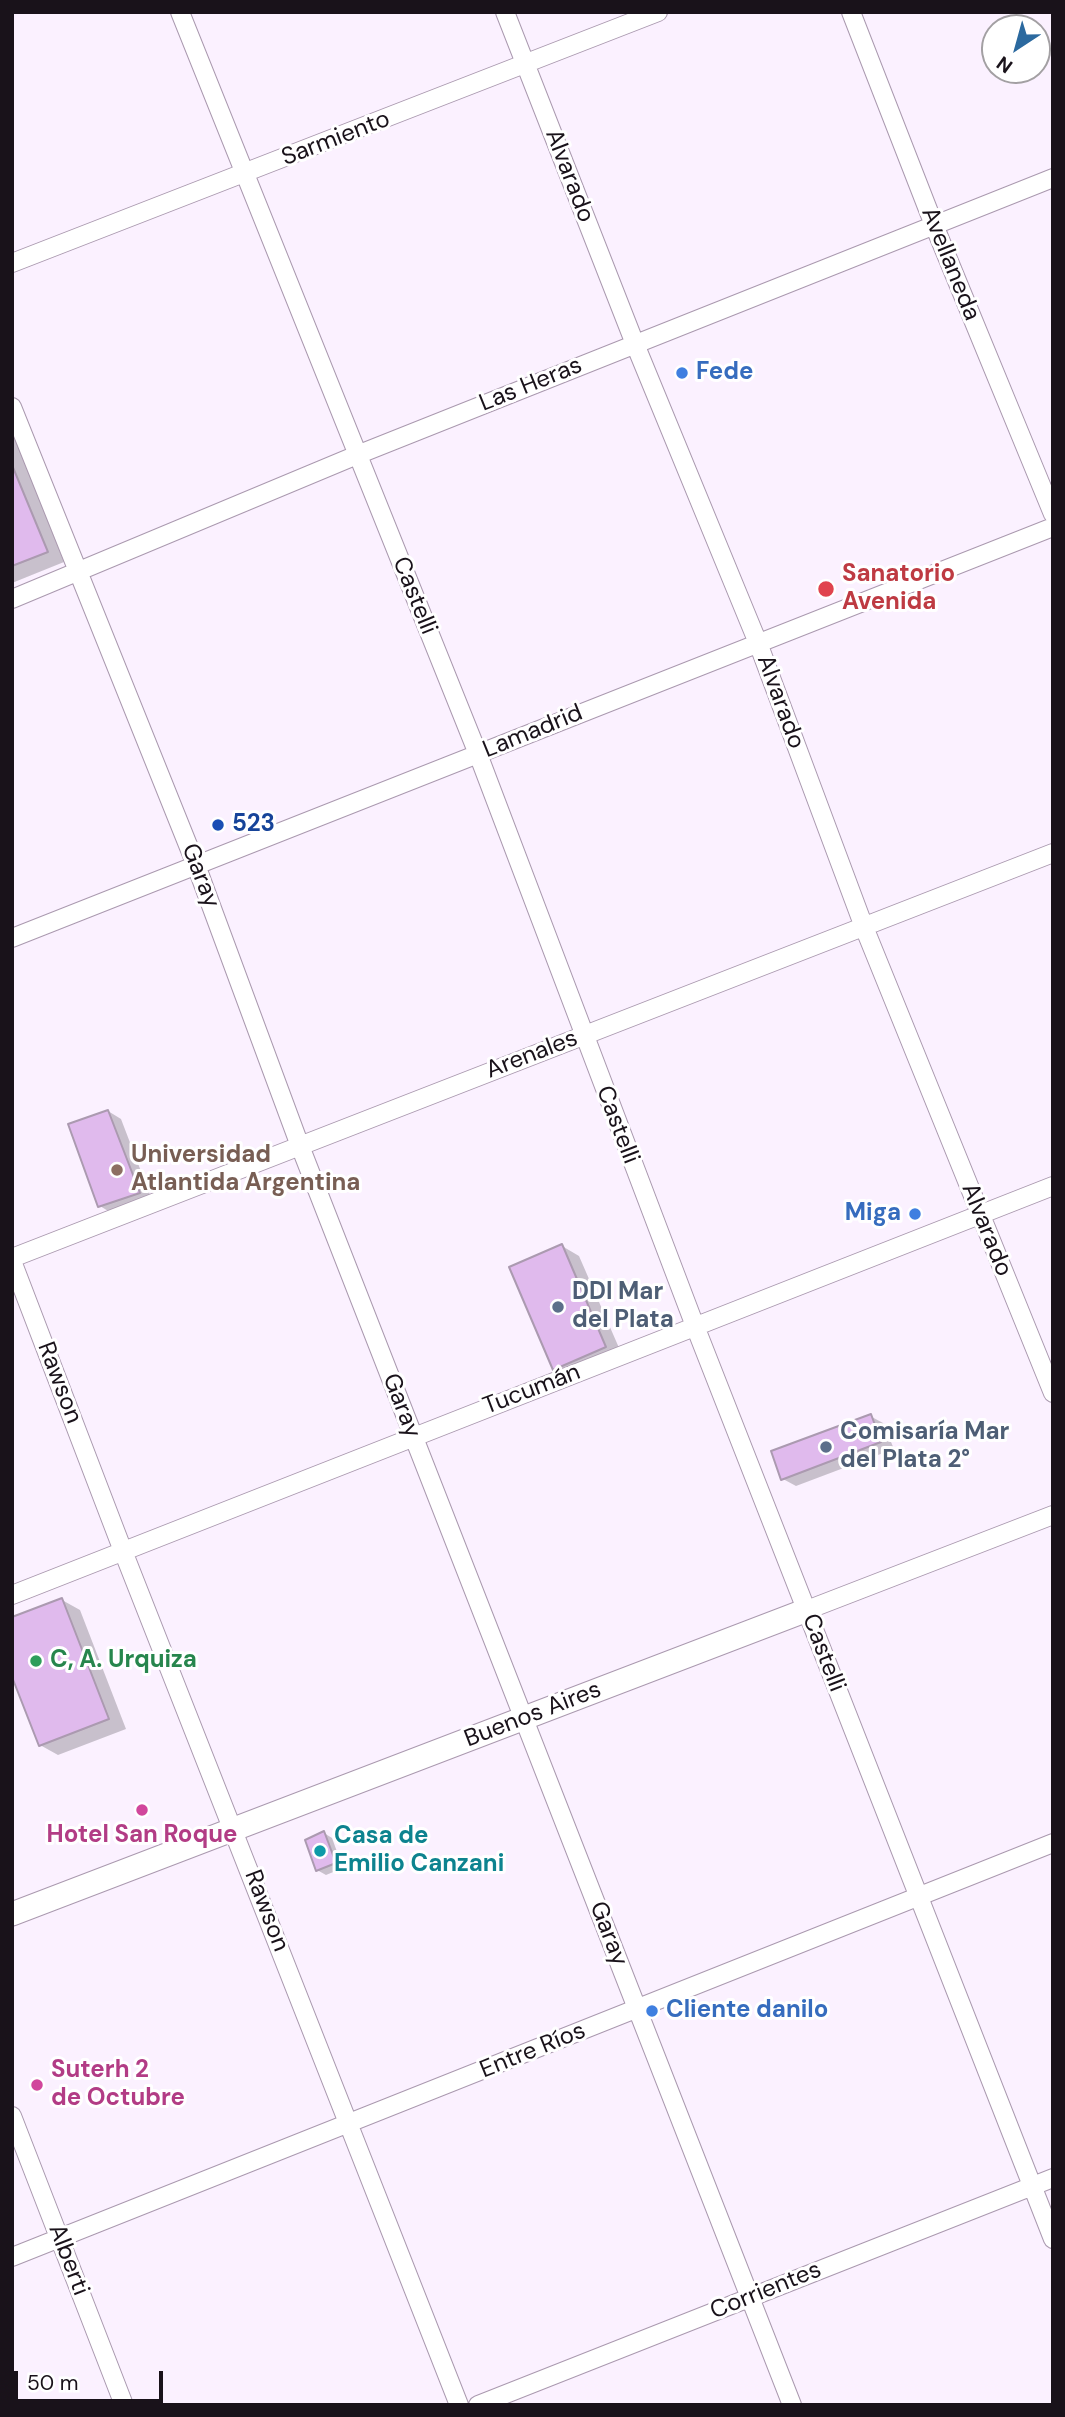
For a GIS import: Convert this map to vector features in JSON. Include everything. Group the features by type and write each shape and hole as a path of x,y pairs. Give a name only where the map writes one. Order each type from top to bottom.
{"street":[{"name":"Castelli","path":"180,12 243,175 478,754 582,1035 1053,2239"},
{"name":"Alvarado","path":"505,12 635,344 758,643 864,928 1053,1393"},
{"name":"Sarmiento","path":"12,264 658,12"},
{"name":"Avellaneda","path":"851,12 934,225 1053,514"},
{"name":"Las Heras","path":"12,599 357,454 1053,178"},
{"name":"Garay","path":"12,407 197,865 300,1146 792,2405"},
{"name":"Lamadrid","path":"12,938 1053,527"},
{"name":"Arenales","path":"12,1260 1053,853"},
{"name":"Tucumán","path":"12,1595 1053,1186"},
{"name":"Rawson","path":"12,1260 123,1551 459,2405"},
{"name":"Buenos Aires","path":"12,1914 1053,1515"},
{"name":"Entre Ríos","path":"12,2257 1053,1843"},
{"name":"Alberti","path":"12,2116 124,2405"},
{"name":"Corrientes","path":"478,2405 1053,2178"}],"building":[{"path":"12,465 48,552 12,566"},
{"path":"108,1110 140,1193 98,1207 68,1124"},
{"name":"DDI Mar del Plata","path":"562,1244 606,1347 553,1370 509,1267"},
{"name":"Comisaría Mar del Plata 2°","path":"871,1414 881,1442 781,1480 771,1451"},
{"path":"62,1598 109,1719 39,1746 12,1677 12,1617"},
{"name":"Casa de Emilio Canzani","path":"324,1831 336,1863 316,1871 305,1840"}],"place":[{"name":"Fede","path":"682,373"},
{"name":"Sanatorio Avenida","path":"826,589"},
{"name":"523","path":"218,825"},
{"name":"Universidad Atlantida Argentina","path":"117,1170"},
{"name":"Miga","path":"915,1214"},
{"name":"DDI Mar del Plata","path":"558,1307"},
{"name":"Comisaría Mar del Plata 2°","path":"826,1447"},
{"name":"C, A. Urquiza","path":"36,1661"},
{"name":"Hotel San Roque","path":"142,1810"},
{"name":"Casa de Emilio Canzani","path":"320,1851"},
{"name":"Cliente danilo","path":"652,2011"},
{"name":"Suterh 2 de Octubre","path":"37,2085"}]}
